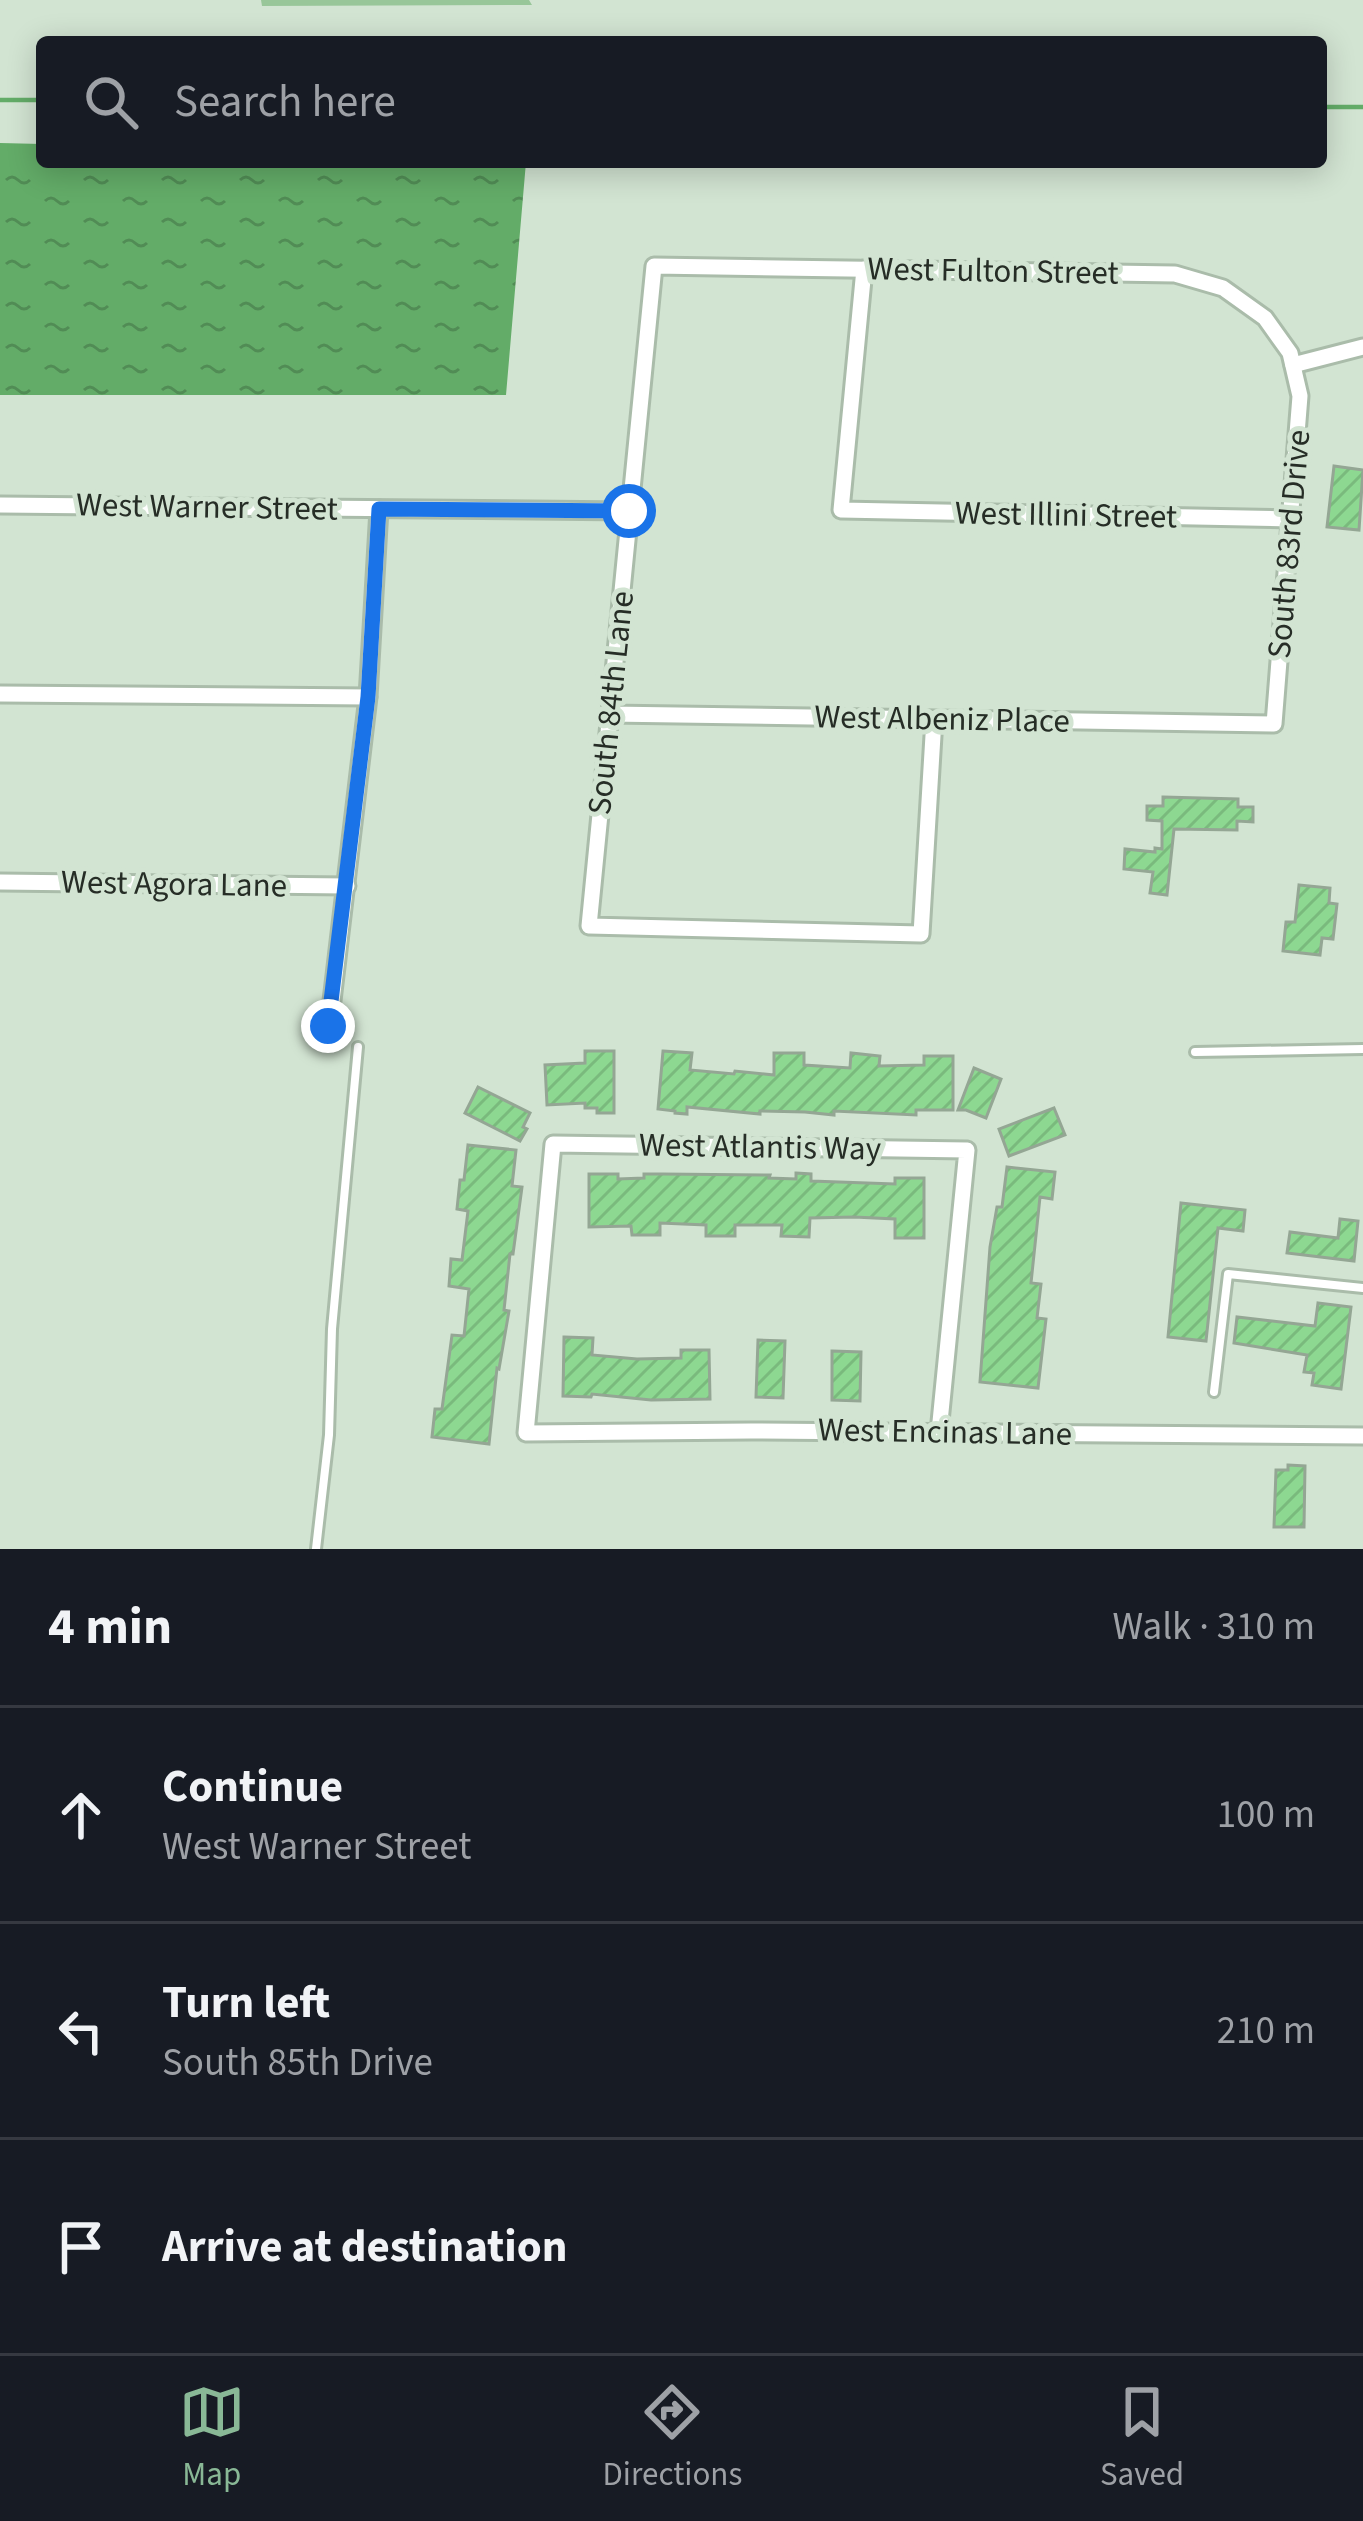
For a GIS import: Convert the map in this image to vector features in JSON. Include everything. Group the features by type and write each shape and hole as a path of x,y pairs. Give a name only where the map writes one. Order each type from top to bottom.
{"street":[{"name":"West Fulton Street","path":"654,266 1175,274 1223,288 1265,318 1293,365"},
{"name":"South 84th Lane","path":"654,266 589,926 922,934 934,719"},
{"name":"West Illini Street","path":"864,269 841,511 1291,519"},
{"path":"1293,365 1363,347"},
{"name":"South 83rd Drive","path":"1274,724 1300,396 1293,365"},
{"name":"West Warner Street","path":"0,505 629,511"},
{"path":"328,1026 368,697 379,509"},
{"path":"0,694 368,697"},
{"name":"West Albeniz Place","path":"609,714 1274,724"},
{"name":"West Agora Lane","path":"0,882 347,886"},
{"name":"West Atlantis Way","path":"526,1432 553,1144 967,1150 940,1432"},
{"name":"West Encinas Lane","path":"526,1432 1363,1436"}],"lane":[{"path":"316,1549 358,1047"},
{"path":"1195,1052 1363,1049"},
{"path":"1214,1392 1228,1274 1363,1288"}],"green space":[{"path":"261,0 529,0 532,5 262,6"}],"water":[{"path":"0,143 36,144 36,168 525,168 506,395 0,395"}],"building":[{"path":"1334,466 1363,470 1359,530 1327,527"},
{"path":"1163,797 1238,799 1238,807 1253,807 1253,822 1237,821 1237,830 1174,829 1167,895 1150,893 1153,872 1124,869 1125,849 1162,849 1162,821 1147,820 1147,806 1163,806"},
{"path":"1299,885 1330,888 1329,903 1337,904 1333,939 1322,938 1320,955 1283,951 1286,922 1295,922"},
{"path":"585,1051 614,1051 614,1113 597,1113 597,1108 585,1108 585,1103 547,1105 545,1065 585,1063"},
{"path":"663,1051 692,1053 690,1070 774,1075 774,1053 804,1053 804,1065 850,1068 851,1053 880,1056 879,1066 924,1065 924,1056 953,1056 953,1110 916,1110 916,1115 834,1111 834,1115 687,1107 687,1114 675,1113 658,1109"},
{"path":"974,1068 1001,1079 986,1118 958,1110"},
{"path":"478,1087 530,1113 520,1141 465,1113"},
{"path":"1054,1108 1065,1135 1009,1156 999,1129"},
{"path":"468,1145 516,1150 512,1186 522,1187 489,1444 432,1437 435,1409 442,1409 452,1335 464,1336 469,1289 449,1286 451,1259 462,1260 468,1211 457,1209"},
{"path":"1007,1167 1055,1172 1052,1199 1040,1197 1031,1283 1041,1284 1037,1318 1046,1319 1038,1388 980,1382 990,1247"},
{"path":"796,1173 811,1174 811,1181 895,1184 895,1178 924,1178 924,1238 895,1238 895,1219 854,1217 810,1218 809,1237 781,1236 782,1225 735,1225 735,1236 706,1236 706,1225 660,1223 660,1235 632,1235 631,1226 589,1227 589,1174 618,1174 618,1179 662,1174 796,1179"},
{"path":"1181,1203 1245,1210 1243,1231 1218,1228 1206,1341 1168,1337"},
{"path":"1340,1219 1358,1221 1354,1261 1287,1253 1290,1232 1338,1238"},
{"path":"1318,1303 1351,1307 1341,1389 1312,1385 1314,1373 1304,1372 1307,1355 1234,1343 1237,1317 1315,1326"},
{"path":"564,1337 593,1338 592,1355 681,1358 681,1350 709,1350 710,1399 563,1396"},
{"path":"758,1340 785,1341 783,1398 756,1397"},
{"path":"832,1351 861,1352 860,1401 832,1400"},
{"path":"1288,1465 1305,1466 1304,1527 1274,1527 1276,1470 1288,1470"}],"waterway":[{"path":"0,100 36,100"},
{"path":"1327,107 1363,107"}],"route":[{"path":"328,1026 368,697 379,509 629,511"}]}
